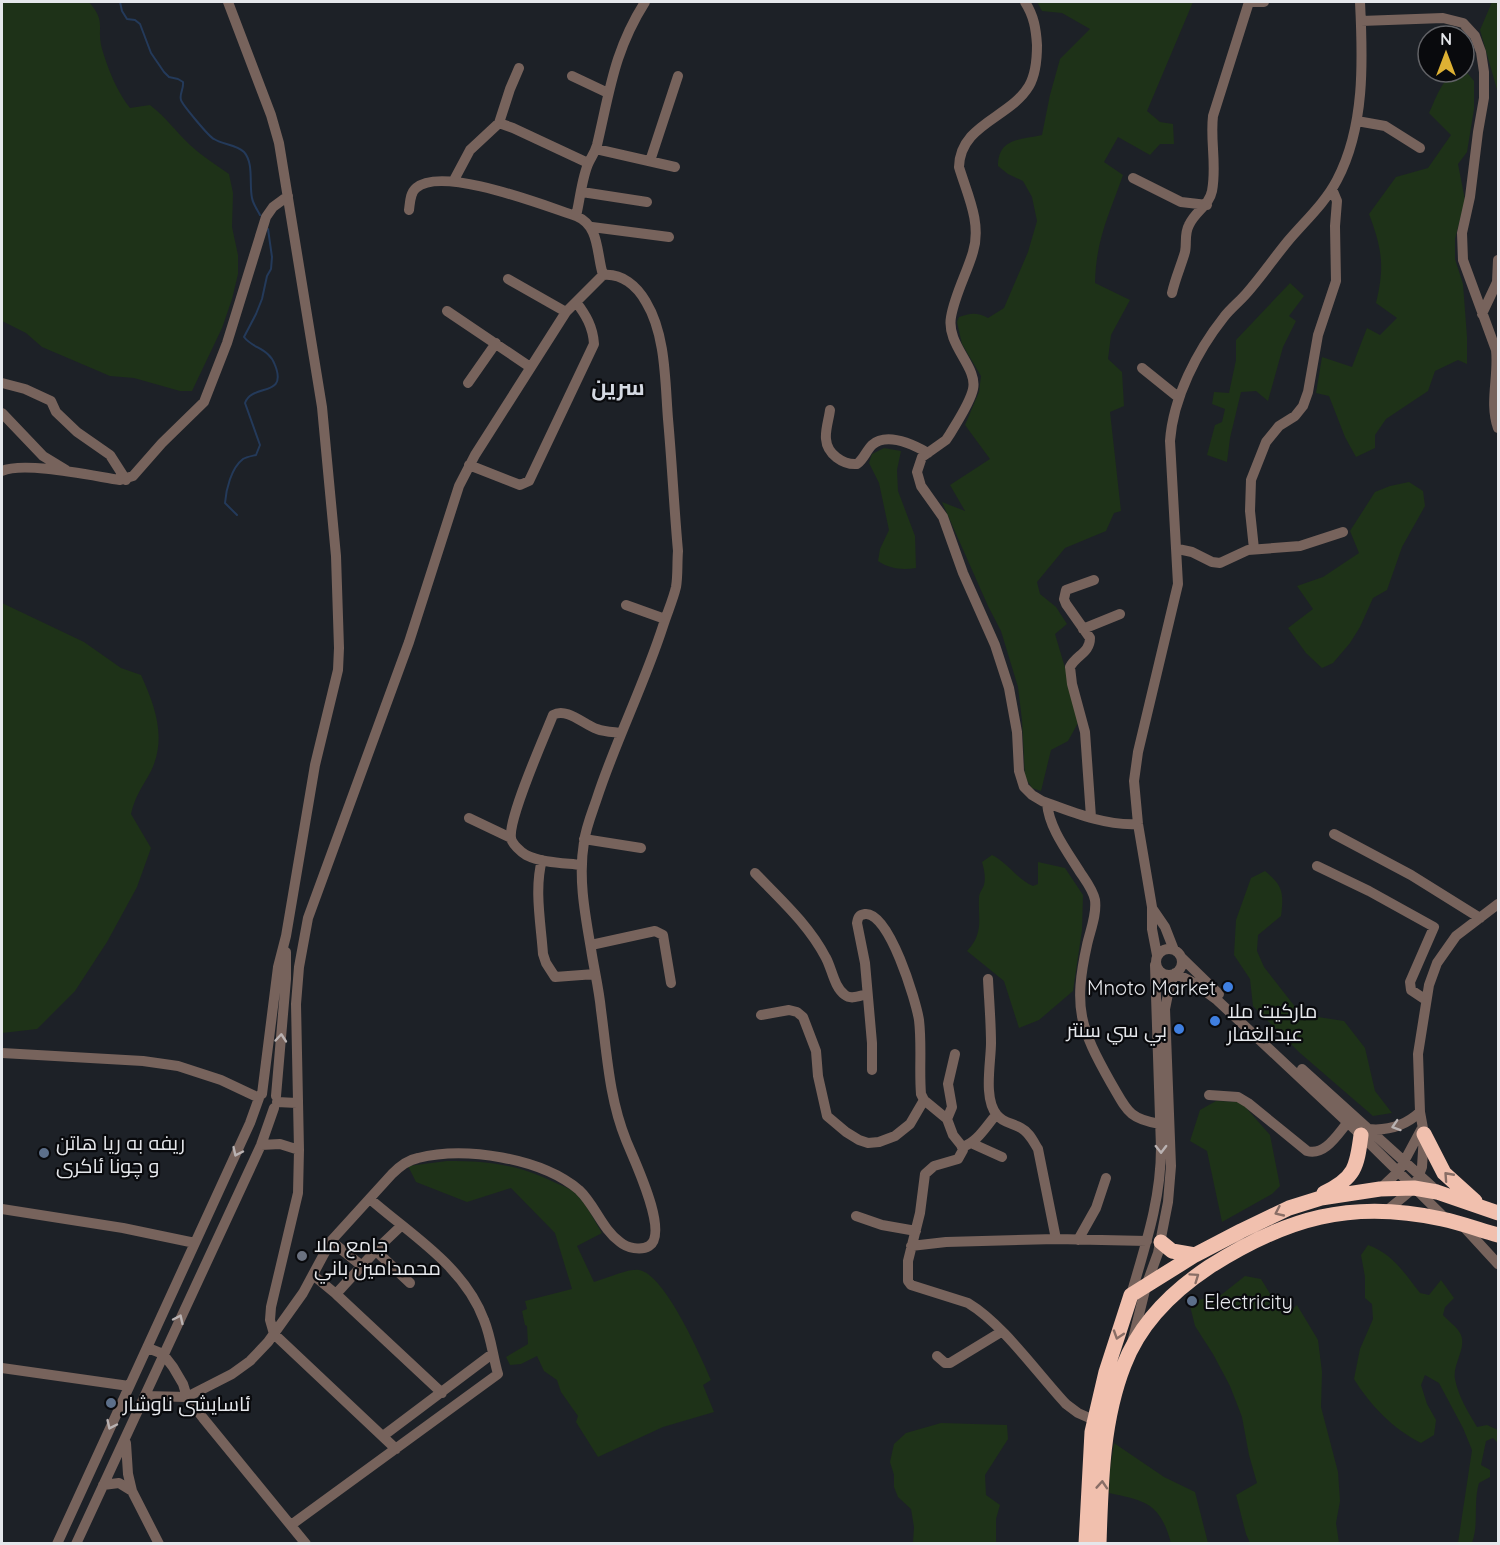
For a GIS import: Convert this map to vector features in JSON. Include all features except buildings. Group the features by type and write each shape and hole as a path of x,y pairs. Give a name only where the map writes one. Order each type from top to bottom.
{"highway":[{"path":"1423,1131 1444,1173 1492,1210"},
{"path":"1086,1544 1089,1463 1094,1420 1106,1372 1140,1292 1195,1255 1277,1213 1336,1187 1349,1178 1359,1157 1365,1132"},
{"path":"1308,1201 1416,1182 1437,1192 1492,1210"},
{"path":"1099,1544 1107,1426 1117,1386 1131,1350 1166,1301 1190,1280 1214,1264 1281,1228 1318,1216 1348,1212 1415,1214 1446,1219 1498,1235"},
{"path":"1154,1241 1172,1251 1195,1255"},
{"path":"1140,1292 1166,1301"}],"street":[{"path":"228,2 271,115 279,143 322,407 336,556 338,670 315,765 278,967 259,1104 263,1109 268,1110 276,1102 297,1103"},
{"path":"576,216 588,163 596,149 620,50 631,24 645,2"},
{"path":"1025,2 1034,21 1036,34 1034,71 1029,85 1022,94 982,124 963,148 960,158 959,167 976,224 975,249 951,317 951,330 952,338 970,369 974,388 946,440 922,457 917,472 921,486 943,517 963,573 1005,671 1017,732 1019,771 1024,787 1032,795 1047,803 1108,823 1138,824"},
{"path":"1172,292 1185,251 1188,225 1200,209 1207,205 1212,190 1215,168 1211,128 1213,116 1249,2 1264,2"},
{"path":"1140,1292 1158,1253 1154,1241 1161,1162 1156,960 1152,907 1138,824 1134,781 1138,752 1178,584 1171,425 1178,397 1223,318 1246,294 1332,189 1345,162 1357,121 1360,2"},
{"path":"1361,21 1443,18 1463,23 1475,36 1481,52 1484,98 1470,197 1462,233 1463,260 1496,350 1494,416 1498,428"},
{"path":"454,180 470,150 499,123 519,68"},
{"path":"572,76 608,93"},
{"path":"650,161 678,76"},
{"path":"1357,121 1385,126 1420,148"},
{"path":"499,123 588,163"},
{"path":"596,149 675,167"},
{"path":"1133,178 1181,202 1207,205"},
{"path":"409,210 412,192 417,187 425,183 454,180 510,194 576,216 586,220 592,227 603,275"},
{"path":"1254,549 1250,511 1251,480 1266,442 1279,426 1296,416 1303,406 1308,392 1318,334 1336,281 1337,201 1332,189"},
{"path":"582,192 647,202"},
{"path":"2,471 20,468 126,480 133,476 162,443 204,402 227,344 266,217 273,207 288,196"},
{"path":"592,227 669,237"},
{"path":"1482,314 1497,282 1498,260"},
{"path":"145,1395 187,1397 232,1374 250,1361 274,1334 313,1275 331,1241 401,1165 416,1158 466,1154 493,1155 546,1171 568,1182 581,1192 608,1230 621,1243 632,1248 649,1246 655,1235 654,1219 646,1190 625,1138 611,1092 584,907 581,865 584,838 606,770 654,652 676,586 678,551 666,391 658,331 647,303 635,287 612,274 603,275 566,312 469,465 449,514 409,642 308,918 298,967 298,1193 271,1307 270,1320 274,1334 396,1449"},
{"path":"508,279 566,312"},
{"path":"469,465 520,485 529,481 594,344 590,322 576,302"},
{"path":"447,311 530,367"},
{"path":"468,383 496,343"},
{"path":"1142,368 1178,397"},
{"path":"2,382 25,389 51,402 56,412 77,432 110,455 126,480"},
{"path":"830,410 826,443 835,457 843,462 850,465 857,464 872,445 879,441 899,441 928,453"},
{"path":"2,413 43,456 69,473"},
{"path":"1178,549 1220,563 1238,553 1254,549 1268,550 1300,546 1342,532"},
{"path":"1091,817 1085,732 1072,684 1070,667 1089,647 1090,638 1066,604 1065,593 1066,590 1094,580"},
{"path":"626,605 665,619"},
{"path":"1083,629 1120,614"},
{"path":"511,838 513,819 553,715 564,712 597,729 621,733"},
{"path":"1047,803 1048,814 1087,882 1095,903 1081,974 1082,1023 1090,1043 1131,1114 1141,1121 1160,1124"},
{"path":"469,818 511,838 525,855 542,860 581,865"},
{"path":"1334,834 1411,875 1480,918"},
{"path":"584,838 641,848"},
{"path":"542,860 538,889 543,954 546,963 555,977 595,974"},
{"path":"1317,866 1369,891 1434,927 1410,982 1411,990 1426,1000"},
{"path":"755,873 797,916 817,942 842,993 847,997 867,994"},
{"path":"1385,1212 1416,1182 1424,1156 1418,1054 1426,1000 1437,963 1446,949 1467,926 1498,904"},
{"path":"1131,1350 1140,1292 1168,1202 1171,1167 1165,1009 1169,989 1182,964 1165,927 1152,907"},
{"path":"872,1070 865,963 857,923 862,914 874,916 889,936 916,1006 924,1100 947,1119 952,1135 967,1145 1002,1157"},
{"path":"591,945 654,931 660,933 663,935 671,983"},
{"path":"76,1544 261,1145 276,1102 286,979 285,936"},
{"path":"1156,960 1163,950 1177,953 1402,1167 1446,1219"},
{"path":"1156,960 1163,974 1175,974 1194,983 1217,1000 1348,1122 1365,1132 1396,1127 1409,1121 1420,1112"},
{"path":"988,979 991,1046 989,1089 996,1115 1022,1128 1032,1137 1038,1149 1056,1239"},
{"path":"761,1015 789,1010 803,1017 816,1051 818,1076 827,1116 859,1140 868,1143 879,1142 895,1136 910,1124 924,1100"},
{"path":"2,1053 143,1061 178,1066 261,1096"},
{"path":"947,1119 952,1107 948,1084 955,1054"},
{"path":"57,1544 261,1096 268,1092 276,1102"},
{"path":"1209,1095 1238,1097 1248,1102 1307,1152 1314,1154 1323,1150 1348,1122"},
{"path":"996,1115 967,1145 958,1159 934,1167 925,1174 906,1278 911,1285 968,1304 984,1315 1066,1404 1078,1413 1094,1420"},
{"path":"1380,1189 1402,1167 1423,1131"},
{"path":"261,1145 280,1144 299,1150"},
{"path":"1078,1240 1096,1208 1106,1178"},
{"path":"291,1525 498,1374 485,1320 471,1292 446,1263 370,1199"},
{"path":"2,1209 123,1228 195,1243"},
{"path":"856,1216 882,1226 916,1231"},
{"path":"1461,1224 1487,1249 1498,1264"},
{"path":"336,1294 401,1226"},
{"path":"911,1246 946,1242 1056,1239 1154,1241"},
{"path":"331,1241 362,1266"},
{"path":"376,1251 410,1283"},
{"path":"313,1275 442,1393"},
{"path":"937,1356 945,1363 950,1363 1001,1332"},
{"path":"148,1348 163,1354 183,1384 187,1397 306,1544"},
{"path":"383,1436 492,1354"},
{"path":"2,1368 129,1386"},
{"path":"126,1440 127,1466 132,1491 159,1544"},
{"path":"103,1485 119,1483 132,1491"}],"green space":[{"path":"2,2 89,2 98,15 100,41 110,72 130,108 150,105 195,149 229,174 233,193 232,227 238,255 238,274 222,328 192,391 180,391 134,378 110,376 42,347 26,333 2,321"},
{"path":"1037,2 1193,2 1147,111 1160,122 1173,124 1174,144 1160,144 1150,155 1118,137 1104,162 1123,175 1101,240 1095,283 1130,300 1111,335 1108,359 1122,372 1124,406 1110,412 1121,511 1114,513 1106,531 1065,548 1037,582 1040,594 1056,607 1067,624 1055,634 1071,688 1078,723 1068,741 1051,750 1041,791 1032,788 1025,777 1018,687 1001,631 942,502 965,511 950,485 990,459 965,425 979,392 981,376 962,344 957,322 959,317 970,314 988,318 1004,308 1028,252 1037,221 1032,197 1023,181 998,166 999,157 1006,145 1042,135 1060,59 1090,29 1062,13 1042,11"},
{"path":"1492,2 1498,2 1498,93 1480,30"},
{"path":"1444,84 1474,84 1474,109 1467,152 1458,164 1465,200 1455,239 1455,259 1463,284 1467,364 1458,360 1435,371 1428,391 1386,419 1375,435 1375,448 1356,457 1345,437 1329,396 1316,393 1322,357 1352,367 1367,328 1380,335 1397,318 1376,303 1381,278 1381,258 1369,214 1396,177 1428,168 1451,135 1429,113"},
{"path":"1290,283 1304,296 1289,316 1296,321 1283,347 1268,401 1256,391 1241,392 1227,462 1207,455 1215,425 1222,422 1225,409 1212,404 1214,392 1229,393 1236,360 1236,340"},
{"path":"884,448 901,451 897,470 898,491 915,536 916,568 896,568 878,561 880,549 889,530 879,483 869,463 872,454"},
{"path":"1409,482 1423,491 1425,506 1402,547 1387,590 1373,598 1350,643 1333,663 1322,668 1306,653 1288,628 1313,609 1297,586 1323,577 1359,553 1350,531 1375,492"},
{"path":"2,603 84,642 121,668 141,675 155,710 159,734 156,759 137,796 131,814 151,848 137,887 107,942 75,991 37,1029 2,1033"},
{"path":"992,855 1033,886 1038,884 1038,862 1065,868 1083,895 1082,930 1073,991 1039,1020 1019,1028 1004,981 967,951 978,932 979,896 985,879 982,862"},
{"path":"1265,871 1279,886 1282,901 1281,916 1258,935 1257,951 1264,967 1296,1008 1318,1017 1344,1021 1365,1048 1375,1091 1392,1113 1373,1116 1300,1053 1253,1006 1250,979 1234,955 1236,920 1251,878"},
{"path":"1216,1101 1241,1102 1270,1135 1280,1186 1272,1194 1222,1222 1207,1151 1190,1141 1200,1110"},
{"path":"447,1161 490,1163 515,1168 542,1177 576,1194 602,1233 577,1246 594,1282 623,1272 639,1270 649,1275 660,1286 681,1318 711,1380 703,1385 714,1412 663,1427 598,1457 576,1422 578,1416 561,1392 557,1380 544,1371 537,1356 521,1364 510,1365 506,1357 528,1344 527,1326 522,1311 527,1309 525,1301 572,1289 555,1233 511,1188 467,1202 416,1182 408,1166"},
{"path":"1368,1245 1391,1259 1420,1293 1429,1295 1441,1280 1454,1298 1445,1307 1443,1315 1458,1330 1462,1338 1455,1373 1458,1392 1477,1427 1487,1425 1498,1430 1498,1443 1493,1438 1486,1441 1481,1465 1490,1470 1490,1477 1479,1483 1472,1543 1458,1543 1472,1450 1439,1383 1425,1375 1421,1385 1427,1404 1436,1420 1434,1435 1421,1443 1401,1431 1383,1416 1354,1379 1360,1349 1373,1319 1372,1304 1365,1298 1365,1277 1361,1255"},
{"path":"1245,1276 1261,1279 1275,1302 1287,1314 1297,1305 1318,1340 1322,1372 1321,1407 1338,1472 1340,1501 1336,1523 1339,1543 1250,1543 1246,1534 1236,1495 1257,1483 1242,1417 1230,1386 1195,1326 1189,1302 1221,1295"},
{"path":"941,1423 1007,1425 1008,1439 985,1475 986,1495 1000,1505 996,1519 996,1543 913,1543 914,1527 911,1509 898,1497 894,1487 894,1475 890,1462 894,1444 906,1433"},
{"path":"1114,1443 1164,1477 1195,1492 1208,1543 1171,1543 1162,1519 1150,1506 1109,1493"}],"waterway":[{"path":"120,2 127,19 135,20 140,24 151,53 164,72 169,77 183,82 181,100 186,108 214,139 237,147 244,152 249,162 252,198 260,215"},
{"path":"237,515 225,503 230,479 239,463 244,458 256,455 260,445 245,403 254,393 273,386 277,382 278,375 269,355 244,337 262,299 267,276 271,269 272,257 268,229"}],"place":[{"name":"Mnoto Market","path":"1228,987"},
{"name":"ماركيت ملا عبدالغفار","path":"1215,1021"},
{"name":"بي سي سنتر","path":"1179,1029"},
{"name":"ريفه به ريا هاتن و چونا ئاكرى","path":"44,1153"},
{"name":"جامع ملا محمدامين باني","path":"302,1256"},
{"name":"Electricity","path":"1192,1301"},
{"name":"ئاسايشى ناوشار","path":"111,1403"}],"district":[{"name":"سرين","path":"618,387"}]}
